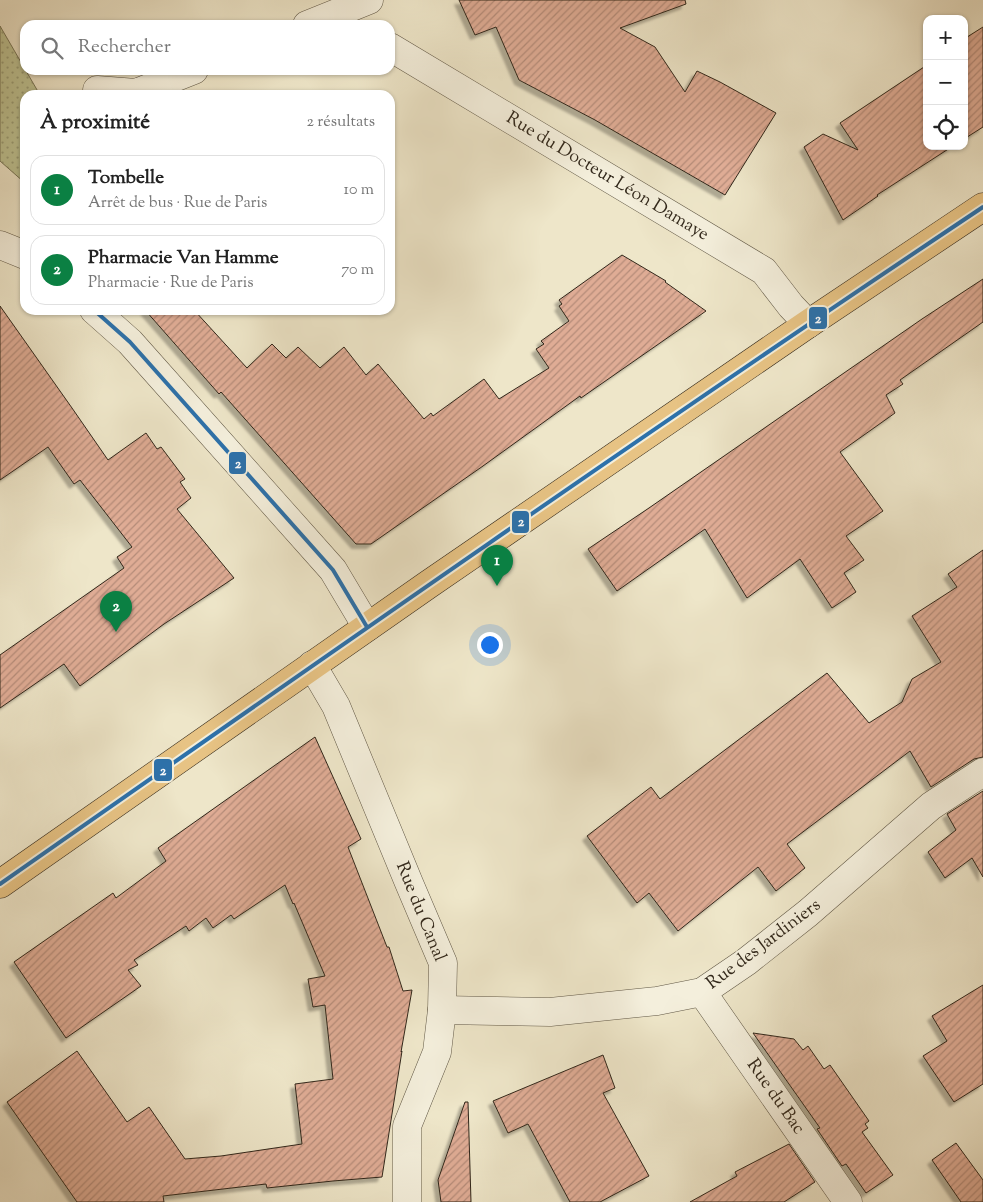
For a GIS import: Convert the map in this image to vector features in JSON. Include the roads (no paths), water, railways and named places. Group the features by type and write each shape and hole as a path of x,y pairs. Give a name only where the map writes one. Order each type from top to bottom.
{"main road":[{"path":"0,884 367,627 808,324 983,207"}],"street":[{"path":"326,20 364,10"},
{"name":"Rue du Docteur Léon Damaye","path":"395,50 764,271 791,306 808,324"},
{"path":"144,90 181,75"},
{"path":"0,245 20,253"},
{"path":"100,315 130,342 333,570 367,627"},
{"name":"Rue du Canal","path":"312,665 336,706 444,963 442,1010 437,1052 408,1126 407,1202"},
{"name":"Rue des Jardiniers","path":"442,1010 550,1012 657,1001 702,992 746,962 808,913 931,806 983,772"},
{"name":"Rue du Bac","path":"702,992 848,1202"}],"place":[{"name":"Tombelle","path":"497,586"},
{"name":"Pharmacie Van Hamme","path":"116,632"}]}
